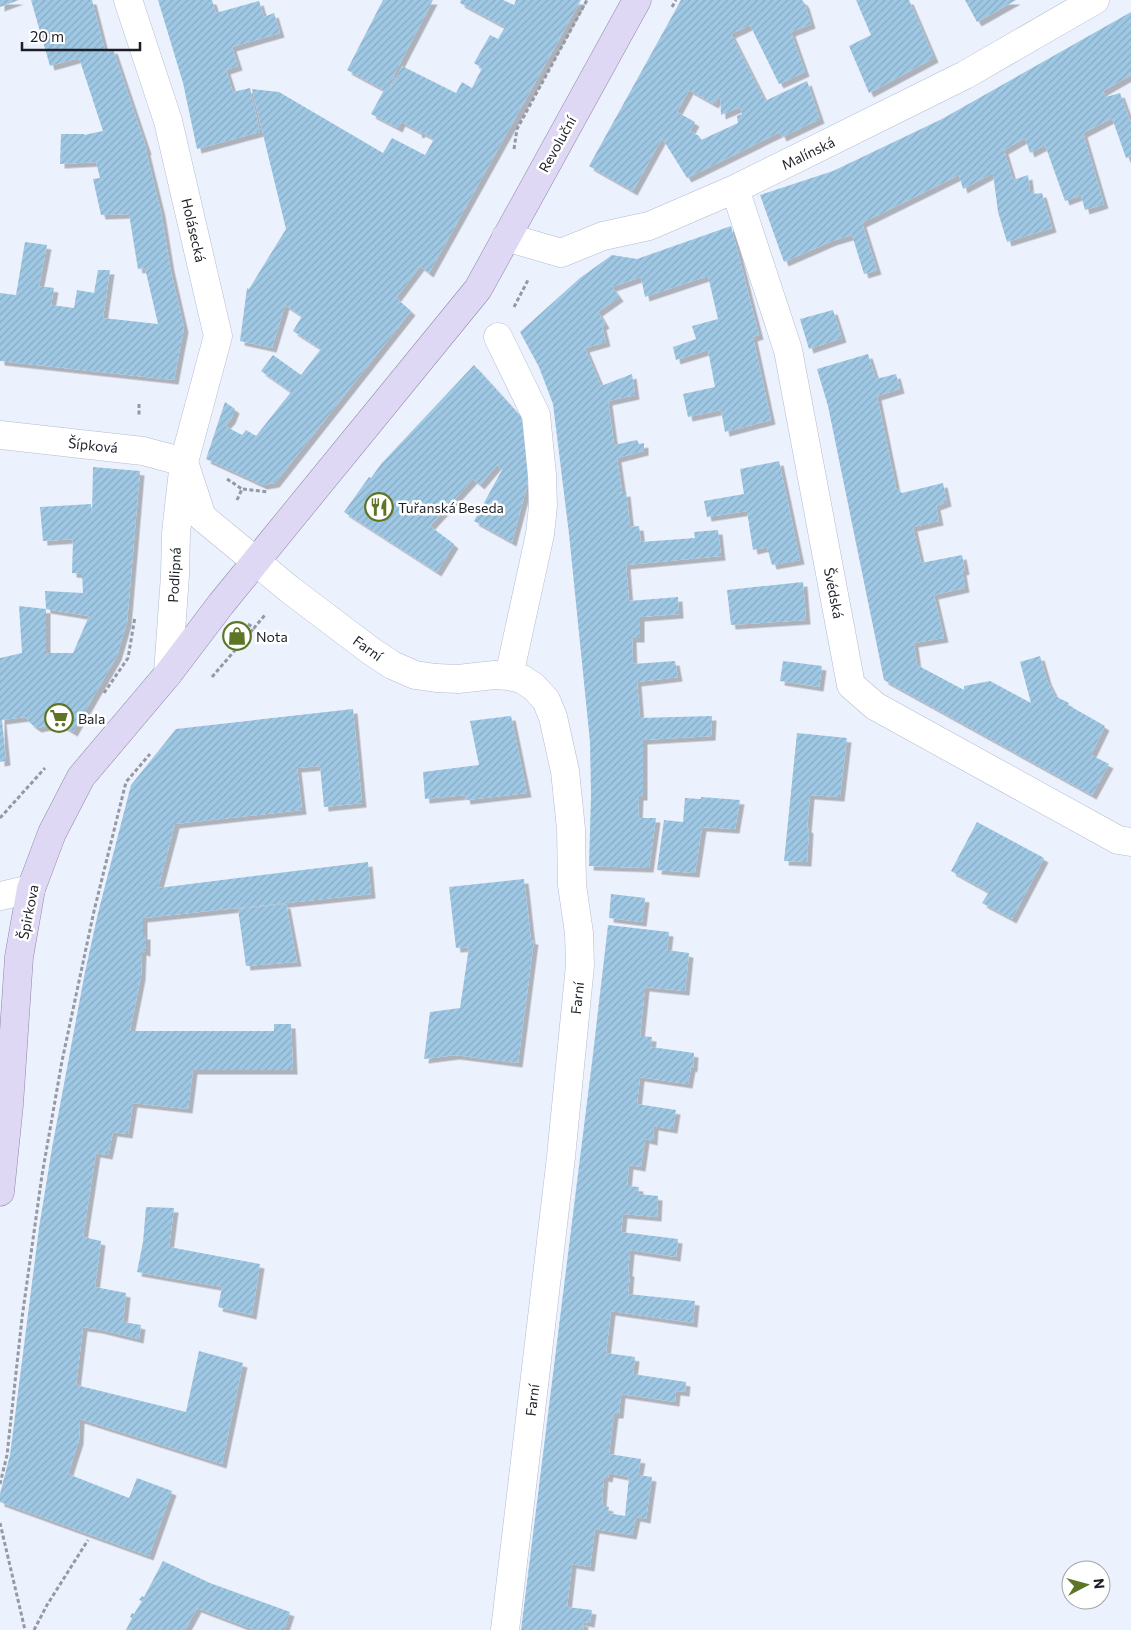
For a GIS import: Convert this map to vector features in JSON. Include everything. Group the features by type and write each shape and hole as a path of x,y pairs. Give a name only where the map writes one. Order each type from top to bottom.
{"main road":[{"name":"Revoluční","path":"256,562 478,289 637,0"},
{"path":"168,674 256,562"},
{"name":"Špirkova","path":"0,1192 19,957 30,889 52,833 81,777 168,674"}],"street":[{"name":"Holásecká","path":"128,0 168,121 218,336 184,462"},
{"name":"Malínská","path":"506,237 560,253 604,236 649,226 735,189 964,75 1095,0"},
{"name":"Švédská","path":"735,189 788,350 851,685 875,706 1118,840 1131,842"},
{"path":"498,337 536,415 543,506 540,534 509,676"},
{"name":"Šípková","path":"0,435 143,451 184,462"},
{"path":"184,462 202,517 256,562"},
{"name":"Podlipná","path":"168,674 176,533 184,462"},
{"name":"Farní","path":"256,562 371,651 392,665 415,675 436,678 458,679 494,675 522,679 534,687 546,700 553,717 565,771 571,829 572,885 579,932 580,965 561,1157 506,1630"},
{"path":"0,896 30,889"}],"path":[{"path":"512,159 517,129 587,0"},
{"path":"223,534 242,488 274,493"},
{"path":"208,682 254,628"},
{"path":"0,1484 7,1455 22,1318 42,1175 62,1061 94,911 126,782 152,751"},
{"path":"0,1523 24,1630"},
{"path":"34,1630 47,1605 88,1540"}],"building":[{"path":"0,0 19,0 0,7"},
{"path":"31,0 92,0 105,51 113,49 147,150 184,328 174,380 0,361 0,293 16,295 25,242 47,245 39,286 54,288 51,305 74,308 77,290 94,293 98,270 110,270 103,318 158,324 145,268 138,269 129,214 101,215 93,179 100,178 96,162 60,164 61,134 84,135 103,131 79,58 50,66"},
{"path":"158,0 212,0 216,13 259,1 264,17 274,13 280,33 232,47 238,66 226,70 233,92 250,88 260,132 197,149 183,83"},
{"path":"383,0 433,0 395,73 389,92 402,66 456,93 462,82 472,88 482,68 474,63 490,35 498,39 505,27 460,3 461,0 503,0 514,5 516,0 581,0 429,273 420,266 396,298 411,311 275,483 263,485 206,459 225,402 235,409 231,419 225,426 242,435 246,430 256,436 291,392 261,371 273,355 301,375 321,349 293,331 302,316 285,305 272,348 240,341 247,288 249,289 286,229 252,89 279,92 383,153 392,138 425,155 434,139 421,132 420,134 417,133 418,131 401,122 398,128 371,114 384,90 347,70"},
{"path":"681,0 802,0 811,24 791,32 805,72 779,84 750,25 731,34 765,101 807,81 820,119 782,137 780,132 687,178 662,138 633,191 589,166","holes":["689,90 714,104 720,94 721,115 740,107 742,114 737,116 738,123 701,140 699,136 690,131 695,122 677,112"]},
{"path":"856,0 909,0 934,58 869,93 849,46 871,35"},
{"path":"965,0 1016,0 977,22"},
{"path":"1131,12 1131,75 1103,91 1106,97 1120,93 1131,123 1131,156 1126,158 1112,118 1083,133 1104,204 1085,210 1081,195 1065,201 1045,145 1030,153 1025,138 1004,150 1013,180 1028,175 1030,191 1033,191 1034,194 1042,193 1052,228 1007,242 998,212 993,173 963,189 959,175 862,223 877,270 864,274 852,235 832,241 784,262 760,195 833,171 942,119"},
{"path":"731,226 759,335 753,337 771,420 725,432 721,410 688,417 683,394 715,387 708,350 676,360 673,347 696,339 692,326 718,319 708,276 645,297 641,277 612,287 619,297 598,312 605,324 602,326 606,342 585,348 601,386 632,374 635,395 608,401 614,445 637,440 639,444 644,443 644,451 617,458 622,492 611,494 626,492 630,527 639,526 641,542 695,538 694,532 718,530 721,556 626,565 629,601 678,597 679,614 640,617 640,638 632,638 633,664 675,661 678,677 637,682 640,718 712,716 711,736 643,740 643,796 639,796 638,818 656,818 649,868 589,866 590,742 569,534 553,404 539,367 520,332 580,278 612,255 637,259"},
{"path":"833,310 842,338 809,349 800,319"},
{"path":"868,354 876,379 896,374 900,389 877,396 896,488 902,493 943,483 947,502 936,506 939,521 913,527 921,563 962,555 965,570 962,571 965,588 934,595 944,638 914,643 917,665 964,690 964,686 990,681 1031,703 1020,662 1040,656 1047,680 1055,696 1105,726 1091,755 1109,764 1092,795 884,680 828,406 817,369"},
{"path":"474,365 524,420 528,482 512,542 474,521 502,470 497,465 480,485 473,479 430,526 454,544 437,572 344,512 369,477 371,478 381,464"},
{"path":"779,461 800,560 772,565 767,547 753,550 747,511 707,517 704,501 744,494 740,469"},
{"path":"93,467 140,471 127,622 117,656 73,732 53,720 47,726 37,728 26,717 2,720 6,761 0,762 0,658 22,653 19,606 46,609 45,591 83,593 82,574 72,573 73,539 43,541 40,507 91,504 92,513","holes":["46,609 89,616 73,653 46,653"]},
{"path":"803,582 806,620 731,625 727,590"},
{"path":"783,661 822,666 819,687 780,681"},
{"path":"353,709 362,803 324,807 320,766 297,768 302,810 175,824 158,888 368,862 371,894 143,918 146,952 142,951 141,976 130,1031 274,1031 274,1024 291,1024 293,1070 193,1070 188,1109 133,1103 128,1134 113,1132 108,1155 96,1153 83,1237 101,1241 95,1287 126,1293 123,1322 141,1325 139,1339 83,1327 76,1385 186,1412 199,1351 243,1363 222,1464 80,1419 79,1440 68,1474 129,1498 137,1478 172,1491 149,1556 0,1502 0,1494 10,1455 39,1228 52,1148 98,913 131,785 176,729"},
{"path":"511,716 527,793 466,800 465,795 425,799 423,772 479,765 470,721"},
{"path":"797,733 847,738 840,797 810,795 807,828 809,829 807,862 784,861"},
{"path":"701,797 740,800 735,829 702,827 695,873 657,870 664,820 683,822 685,798 701,799"},
{"path":"977,822 1044,858 1012,919 982,903 989,892 951,871"},
{"path":"524,879 531,940 534,940 518,1063 455,1055 424,1059 430,1012 460,1008 469,947 456,948 449,887"},
{"path":"611,894 645,898 642,922 609,918"},
{"path":"286,904 297,962 246,966 238,909"},
{"path":"608,925 669,932 667,950 689,953 685,991 645,987 640,1036 652,1037 651,1047 694,1053 693,1068 691,1067 688,1084 640,1077 637,1104 676,1110 673,1129 654,1126 653,1141 645,1139 641,1167 629,1165 627,1186 639,1187 638,1194 658,1196 657,1217 623,1214 621,1232 678,1239 676,1257 630,1250 628,1294 695,1301 693,1323 611,1311 606,1353 635,1357 633,1374 686,1382 685,1392 676,1391 675,1402 621,1394 619,1414 614,1414 609,1454 641,1459 638,1475 652,1477 646,1519 636,1517 632,1535 595,1529 590,1567 572,1564 567,1607 592,1610 590,1623 578,1621 584,1623 583,1630 521,1630","holes":["609,1473 629,1477 625,1516 608,1513 609,1507 604,1506 602,1501 604,1477 608,1478"]},
{"path":"146,1207 174,1208 169,1247 260,1264 252,1315 218,1307 222,1287 137,1272 143,1242"},
{"path":"163,1561 210,1583 290,1612 284,1630 255,1630 197,1608 185,1630 126,1630 132,1618 130,1617 132,1613 134,1614 142,1601 139,1600 142,1596 144,1597"}],"place":[{"name":"Tuřanská Beseda","path":"379,507"},
{"name":"Nota","path":"237,636"},
{"name":"Bala","path":"59,718"}]}
